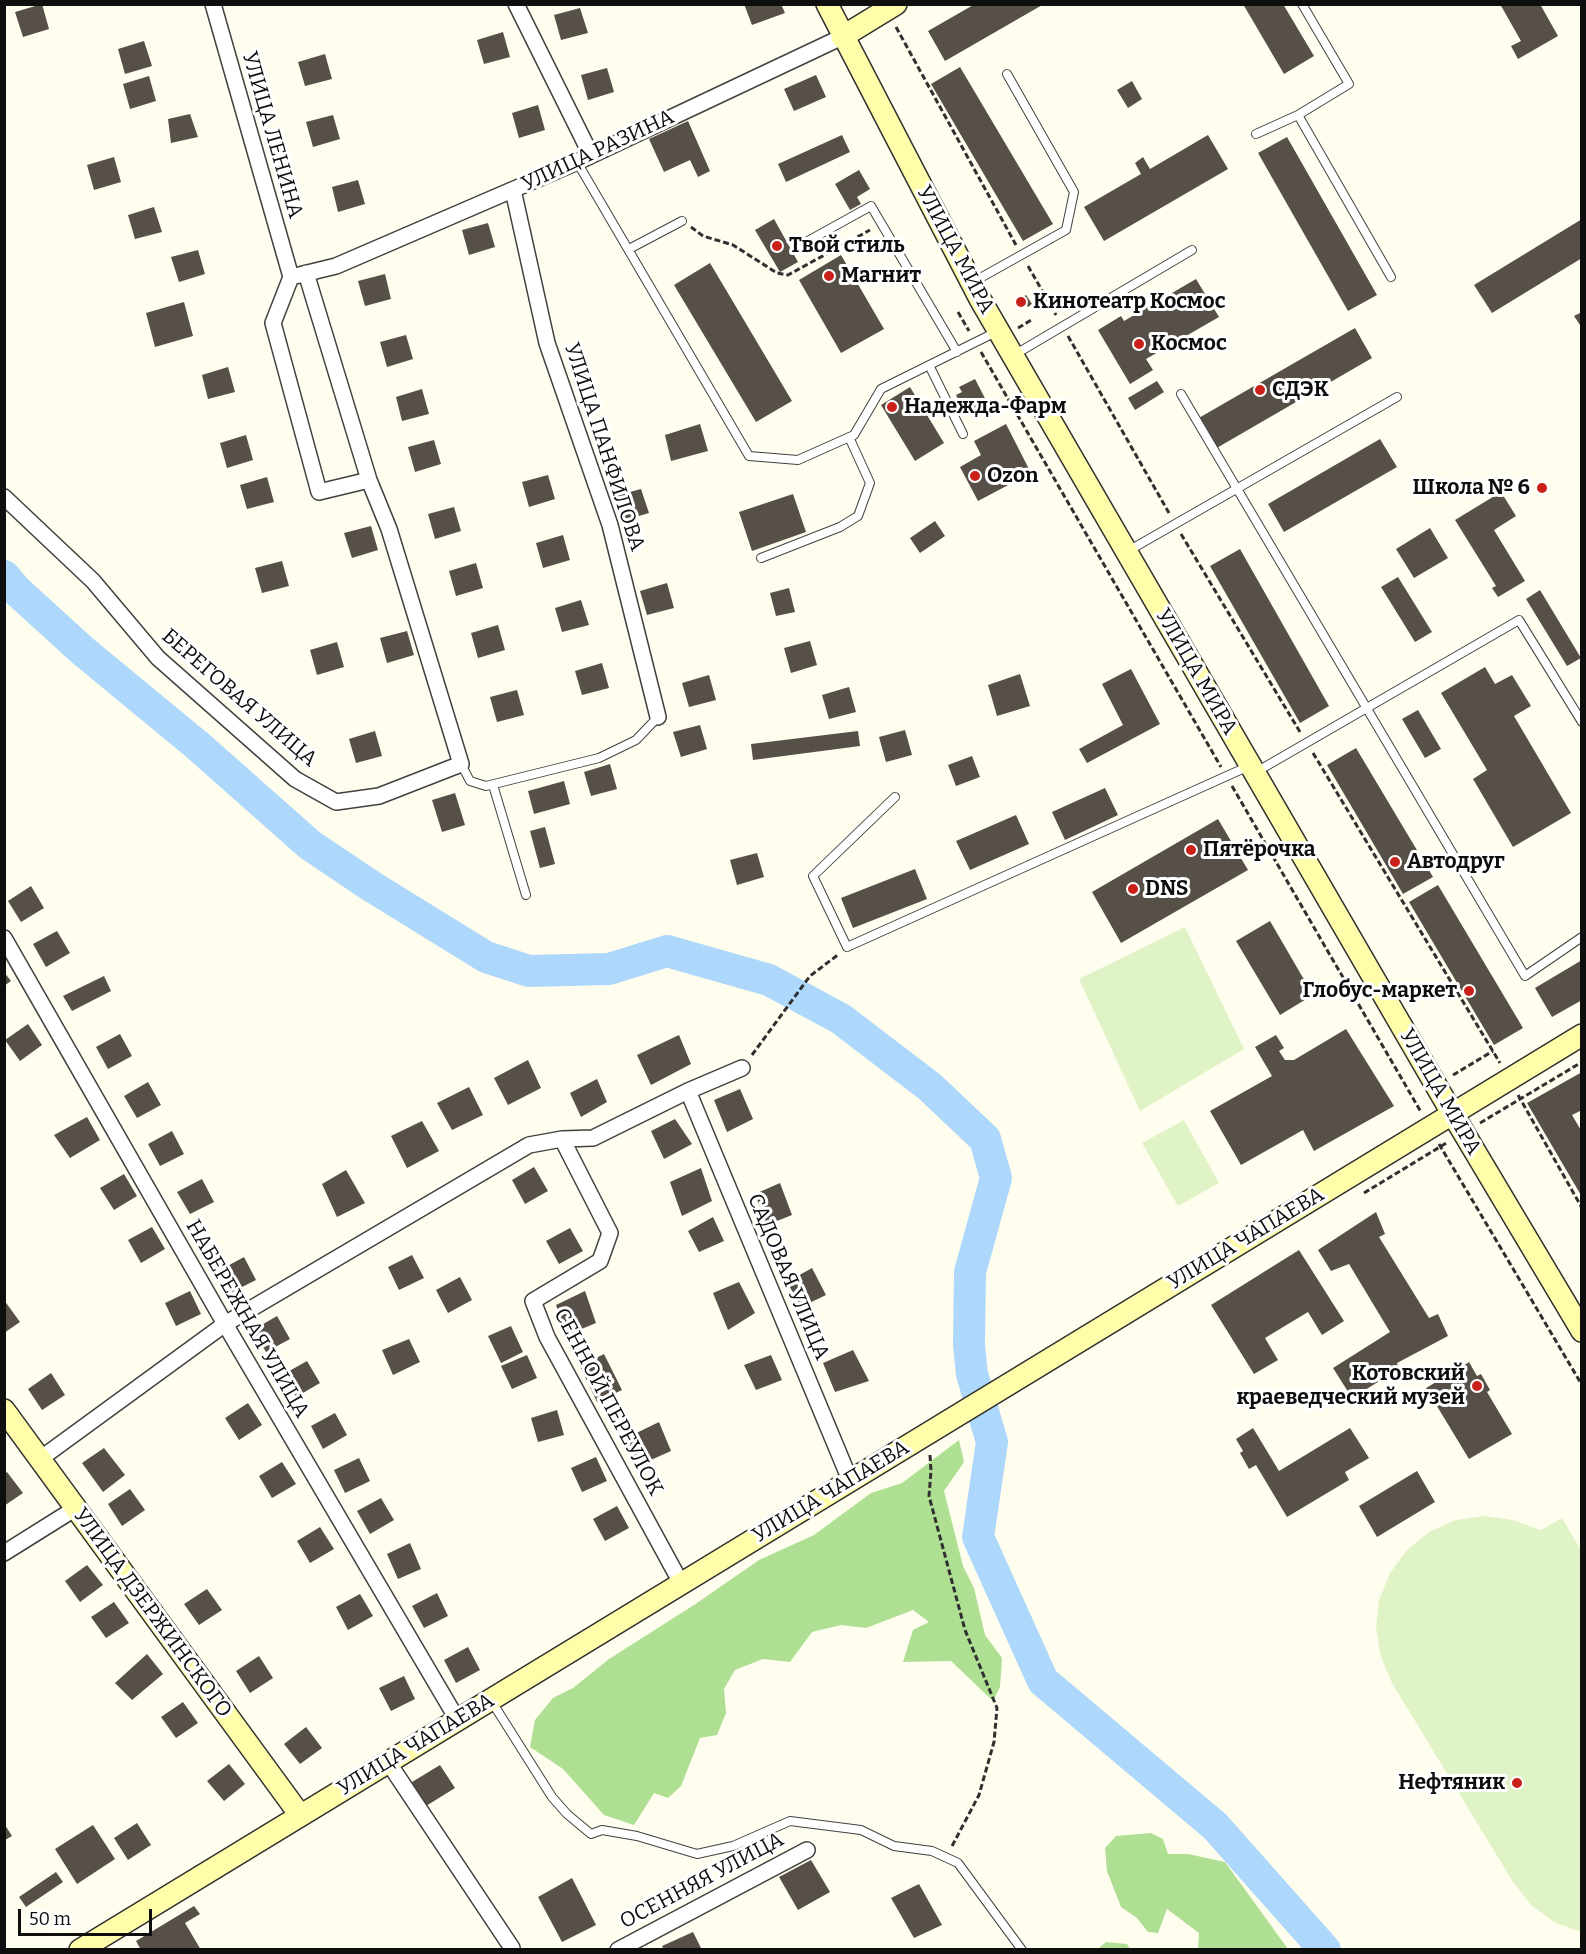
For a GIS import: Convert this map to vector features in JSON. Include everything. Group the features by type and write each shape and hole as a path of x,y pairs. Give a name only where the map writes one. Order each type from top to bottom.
{"street":[{"name":"УЛИЦА ЛЕНИНА","path":"213,4 298,275 369,480 389,529 461,764"},
{"path":"516,4 584,159"},
{"name":"УЛИЦА МИРА","path":"826,4 998,331 1581,1331"},
{"name":"УЛИЦА РАЗИНА","path":"298,275 336,266 584,159 842,36 896,4"},
{"name":"УЛИЦА ПАНФИЛОВА","path":"513,190 547,343 610,525 658,717"},
{"path":"298,275 273,323 319,492 369,480"},
{"name":"БЕРЕГОВАЯ УЛИЦА","path":"4,497 93,581 158,658 295,779 336,802 379,796 461,764"},
{"name":"НАБЕРЕЖНАЯ УЛИЦА","path":"4,938 225,1324 457,1719"},
{"name":"УЛИЦА ЧАПАЕВА","path":"80,1950 1581,1035"},
{"path":"40,1459 225,1324 529,1145 562,1139 593,1138 688,1091 742,1068"},
{"name":"САДОВАЯ УЛИЦА","path":"688,1091 850,1480"},
{"name":"СЕННОЙ ПЕРЕУЛОК","path":"562,1139 610,1233 600,1261 533,1301 547,1337 681,1583"},
{"name":"УЛИЦА ДЗЕРЖИНСКОГО","path":"4,1410 300,1815"},
{"path":"4,1553 76,1508"},
{"path":"388,1762 512,1949"},
{"name":"ОСЕННЯЯ УЛИЦА","path":"618,1950 807,1850"}],"lane":[{"path":"1256,134 1298,115 1349,84 1302,4"},
{"path":"971,283 1066,230 1074,192 1008,74"},
{"path":"1298,115 1391,277"},
{"path":"584,159 629,249 749,456 798,460 854,435 881,389 998,331"},
{"path":"806,242 871,206 957,352"},
{"path":"629,249 682,221"},
{"path":"1013,356 1192,250"},
{"path":"929,365 963,434"},
{"path":"1181,394 1525,976 1581,936"},
{"path":"1126,551 1397,397"},
{"path":"761,558 840,527 858,516 870,483 849,437"},
{"path":"896,797 813,876 847,947 1227,776 1253,769 1307,743 1520,620 1581,722"},
{"path":"461,764 470,782 486,786 493,785 599,758 636,740 658,717"},
{"path":"493,785 526,895"},
{"path":"490,1700 552,1797 567,1814 591,1834 602,1830 637,1836 697,1854 733,1846 790,1821 861,1830 894,1846 932,1851 958,1863 1022,1950"}],"path":[{"path":"682,221 703,236 733,245 777,273 788,275 882,224"},
{"path":"958,312 1581,1386"},
{"path":"1175,524 1509,1079 1581,1208"},
{"path":"742,1068 810,976 847,947"},
{"path":"1362,1194 1581,1062"},
{"path":"934,1429 928,1496 965,1630 996,1708 994,1742 980,1795 946,1857"}],"green space":[{"path":"1185,927 1244,1049 1140,1111 1079,979"},
{"path":"1184,1120 1219,1183 1178,1206 1142,1143"},
{"path":"959,1440 964,1462 944,1491 963,1566 974,1588 985,1635 1002,1658 1000,1687 993,1701 951,1661 903,1662 913,1630 929,1622 913,1610 866,1628 841,1625 812,1632 790,1662 763,1659 735,1670 724,1689 726,1713 717,1735 700,1738 681,1786 668,1798 654,1793 634,1825 604,1815 563,1769 530,1747 535,1720 553,1698 573,1688 609,1659 759,1560 814,1535 871,1493 902,1483"},
{"name":"Нефтяник","path":"1484,1516 1513,1520 1541,1530 1562,1518 1581,1550 1581,1932 1554,1922 1531,1905 1513,1882 1392,1683 1381,1657 1376,1628 1379,1600 1390,1573 1407,1550 1429,1532 1456,1520"},
{"path":"1151,1833 1163,1839 1168,1854 1188,1854 1225,1862 1288,1949 1198,1949 1199,1933 1167,1909 1158,1933 1148,1932 1137,1918 1121,1907 1107,1871 1105,1848 1116,1836"},
{"path":"1106,1942 1127,1944 1130,1949 1098,1949"}],"building":[{"path":"42,4 49,29 23,37 15,12"},
{"path":"744,4 781,4 785,13 752,25"},
{"path":"975,4 1044,4 945,61 928,31"},
{"path":"1243,4 1283,4 1314,56 1284,74"},
{"path":"1500,4 1540,4 1558,36 1518,59 1511,46 1521,41"},
{"path":"580,8 588,33 561,40 554,15"},
{"path":"503,32 510,57 484,64 477,40"},
{"path":"144,41 152,66 125,74 118,49"},
{"path":"325,54 332,79 305,86 298,62"},
{"path":"960,67 1053,224 1023,241 931,84"},
{"path":"607,68 614,92 588,100 581,75"},
{"path":"816,75 826,97 794,111 784,89"},
{"path":"149,76 156,101 130,109 123,84"},
{"path":"1132,81 1142,99 1128,108 1117,90"},
{"path":"538,105 545,130 519,138 512,113"},
{"path":"190,114 198,137 171,143 168,119"},
{"path":"333,115 340,139 313,147 306,122"},
{"path":"688,121 710,171 698,177 690,160 664,172 649,139"},
{"path":"842,135 850,152 786,182 778,164"},
{"path":"1208,135 1228,169 1104,241 1084,207 1141,174 1135,163 1143,157 1150,169"},
{"path":"1287,137 1377,295 1348,311 1258,153"},
{"path":"114,157 121,182 94,190 87,165"},
{"path":"859,170 870,189 857,197 861,204 850,210 835,184"},
{"path":"358,180 365,204 338,212 332,187"},
{"path":"154,207 162,232 135,239 128,215"},
{"name":"Твой стиль","path":"774,219 798,262 780,272 755,230"},
{"path":"1582,219 1582,258 1492,313 1474,285"},
{"path":"488,223 495,247 469,255 462,230"},
{"path":"198,250 205,274 179,282 171,257"},
{"path":"841,255 884,329 841,353 799,280"},
{"path":"710,263 792,401 756,422 674,285"},
{"path":"385,274 391,299 365,306 358,281"},
{"name":"Космос","path":"1196,279 1219,317 1146,359 1153,370 1130,384 1098,330 1121,316 1124,321"},
{"path":"1026,295 1032,304 1028,307 1021,298"},
{"path":"184,302 193,336 155,347 146,313"},
{"path":"1582,312 1582,328 1574,316"},
{"path":"1355,328 1372,358 1215,449 1197,419"},
{"path":"406,335 413,359 387,367 380,342"},
{"path":"228,367 235,392 208,399 202,375"},
{"path":"975,379 989,406 973,414 970,409 964,412 956,395 962,392 959,387"},
{"path":"1157,381 1164,392 1135,410 1128,398"},
{"path":"910,387 944,443 915,461 881,405"},
{"path":"422,389 429,414 402,421 396,397"},
{"path":"700,424 708,451 671,461 665,435"},
{"path":"1006,424 1031,473 978,501 960,467 981,455 974,441"},
{"path":"246,435 253,460 227,468 220,443"},
{"path":"1380,439 1397,467 1284,532 1268,504"},
{"path":"434,440 441,464 415,472 408,447"},
{"path":"548,475 555,499 529,507 522,482"},
{"path":"267,477 274,502 247,509 240,485"},
{"path":"641,489 649,513 622,521 615,496"},
{"path":"1501,492 1516,516 1494,530 1525,581 1498,597 1492,588 1496,586 1455,520"},
{"path":"793,494 806,532 752,551 739,512"},
{"path":"454,507 461,531 435,539 428,514"},
{"path":"935,521 945,536 920,553 910,538"},
{"path":"371,526 378,550 352,558 344,533"},
{"path":"1430,528 1448,558 1414,578 1396,549"},
{"path":"563,535 570,560 543,568 536,543"},
{"path":"1240,549 1329,706 1300,723 1210,566"},
{"path":"282,561 289,586 262,593 255,568"},
{"path":"476,563 483,588 456,596 449,571"},
{"path":"1398,577 1432,632 1415,642 1381,587"},
{"path":"667,583 674,608 647,615 640,591"},
{"path":"789,588 795,612 776,616 770,593"},
{"path":"1540,590 1581,658 1567,666 1526,599"},
{"path":"581,600 589,625 562,632 555,608"},
{"path":"498,625 505,650 478,658 471,633"},
{"path":"407,631 414,655 387,663 380,638"},
{"path":"810,641 817,665 791,673 784,648"},
{"path":"337,642 344,667 317,675 310,650"},
{"path":"602,663 609,688 582,695 575,671"},
{"path":"1485,667 1495,684 1512,675 1531,706 1514,716 1571,813 1513,847 1473,779 1487,770 1441,693"},
{"path":"1131,669 1160,724 1087,763 1079,749 1123,725 1102,684"},
{"path":"1020,674 1030,706 997,716 988,685"},
{"path":"709,675 716,700 689,707 682,683"},
{"path":"849,687 856,712 829,719 822,695"},
{"path":"517,690 524,715 497,722 490,697"},
{"path":"1418,710 1441,749 1425,758 1402,719"},
{"path":"700,725 707,749 681,757 673,732"},
{"path":"905,730 912,755 886,762 879,737"},
{"path":"375,731 382,756 356,763 349,739"},
{"path":"858,731 860,746 753,760 751,744"},
{"path":"1356,748 1433,877 1403,894 1327,765"},
{"path":"972,756 980,777 956,786 948,765"},
{"path":"610,764 617,789 591,796 584,772"},
{"path":"564,781 570,804 534,814 528,791"},
{"path":"1105,788 1118,815 1065,840 1052,812"},
{"path":"455,793 465,825 442,832 432,800"},
{"path":"1016,815 1029,844 970,870 956,841"},
{"path":"1218,819 1248,870 1121,943 1092,892"},
{"path":"545,827 555,864 540,868 530,831"},
{"path":"757,853 764,877 737,885 730,860"},
{"path":"915,869 927,899 853,928 841,898"},
{"path":"1438,885 1523,1028 1494,1045 1409,902"},
{"path":"31,886 44,908 21,922 8,901"},
{"path":"1270,921 1313,995 1280,1015 1236,941"},
{"path":"57,931 70,953 46,967 33,944"},
{"path":"1582,960 1582,1000 1552,1017 1535,988"},
{"path":"4,972 11,981 4,986"},
{"path":"104,976 111,991 72,1011 63,996"},
{"path":"28,1024 42,1045 20,1061 5,1040"},
{"path":"1346,1029 1394,1106 1314,1151 1303,1130 1241,1165 1210,1111 1272,1076 1255,1047 1276,1035 1284,1048 1279,1051 1285,1060 1294,1060"},
{"path":"120,1034 132,1056 108,1069 96,1047"},
{"path":"679,1035 691,1064 651,1085 637,1055"},
{"path":"528,1060 541,1088 508,1105 494,1078"},
{"path":"1582,1072 1582,1110 1572,1115 1582,1132 1582,1197 1527,1103"},
{"path":"597,1079 607,1102 581,1117 570,1093"},
{"path":"148,1082 161,1105 137,1118 124,1096"},
{"path":"469,1087 483,1115 452,1130 437,1103"},
{"path":"740,1089 753,1119 727,1132 714,1100"},
{"path":"87,1117 100,1140 70,1158 54,1135"},
{"path":"675,1119 692,1144 664,1159 651,1131"},
{"path":"422,1121 439,1151 407,1168 391,1136"},
{"path":"172,1131 184,1154 160,1166 148,1144"},
{"path":"534,1167 548,1191 525,1204 512,1180"},
{"path":"701,1168 712,1201 682,1216 670,1182"},
{"path":"346,1170 365,1203 337,1217 322,1184"},
{"path":"124,1174 137,1196 114,1210 100,1188"},
{"path":"202,1179 214,1202 190,1214 177,1192"},
{"path":"780,1183 792,1215 767,1225 755,1194"},
{"path":"1376,1212 1385,1234 1379,1237 1429,1318 1438,1314 1448,1336 1397,1363 1399,1369 1352,1398 1333,1368 1390,1332 1349,1264 1331,1271 1318,1250"},
{"path":"713,1217 724,1241 699,1252 688,1231"},
{"path":"152,1227 165,1249 141,1263 128,1240"},
{"path":"570,1228 583,1251 559,1264 546,1241"},
{"path":"1299,1250 1344,1321 1322,1335 1308,1312 1265,1338 1278,1360 1254,1374 1211,1305"},
{"path":"412,1255 424,1278 399,1290 388,1267"},
{"path":"244,1257 256,1280 232,1292 220,1270"},
{"path":"812,1268 826,1295 801,1307 787,1282"},
{"path":"460,1277 472,1300 448,1313 436,1290"},
{"path":"739,1282 755,1313 728,1330 713,1293"},
{"path":"190,1291 201,1314 176,1326 165,1303"},
{"path":"585,1291 596,1323 567,1335 556,1305"},
{"path":"4,1300 20,1322 4,1333"},
{"path":"277,1316 290,1339 266,1352 253,1330"},
{"path":"511,1326 523,1352 501,1363 488,1336"},
{"path":"409,1339 420,1362 393,1375 382,1350"},
{"path":"853,1350 869,1381 835,1392 823,1363"},
{"path":"604,1354 622,1390 597,1402 580,1366"},
{"path":"527,1355 537,1378 512,1389 501,1366"},
{"path":"771,1355 782,1380 756,1390 744,1365"},
{"path":"307,1361 320,1383 296,1397 284,1374"},
{"path":"1457,1362 1460,1368 1469,1362 1477,1376 1481,1374 1490,1390 1487,1392 1512,1434 1469,1459 1426,1388 1453,1372 1449,1366"},
{"path":"51,1373 65,1395 42,1410 28,1389"},
{"path":"248,1403 262,1425 239,1440 225,1418"},
{"path":"557,1410 564,1435 538,1442 531,1418"},
{"path":"335,1413 347,1435 323,1449 311,1426"},
{"path":"659,1422 671,1451 635,1467 624,1439"},
{"path":"1253,1428 1279,1471 1350,1428 1369,1458 1345,1472 1349,1480 1287,1517 1256,1465 1249,1469 1240,1453 1243,1451 1236,1439"},
{"path":"104,1448 125,1475 103,1492 82,1463"},
{"path":"596,1457 607,1481 582,1492 571,1468"},
{"path":"359,1458 370,1481 345,1493 334,1470"},
{"path":"282,1462 296,1484 272,1498 259,1476"},
{"path":"1417,1471 1435,1502 1377,1537 1359,1506"},
{"path":"7,1472 23,1493 4,1506 4,1474"},
{"path":"130,1489 145,1510 122,1526 108,1504"},
{"path":"381,1498 394,1520 370,1534 357,1511"},
{"path":"617,1506 629,1528 605,1541 593,1519"},
{"path":"320,1527 334,1549 310,1563 297,1541"},
{"path":"410,1543 421,1569 398,1579 387,1554"},
{"path":"87,1565 103,1585 80,1602 65,1581"},
{"path":"207,1589 222,1610 199,1625 184,1604"},
{"path":"437,1593 448,1616 424,1628 412,1606"},
{"path":"360,1594 373,1616 348,1630 336,1607"},
{"path":"114,1602 129,1623 106,1638 91,1617"},
{"path":"468,1647 480,1670 456,1683 444,1660"},
{"path":"147,1654 163,1674 132,1700 115,1683"},
{"path":"259,1656 273,1678 250,1693 236,1671"},
{"path":"404,1676 415,1699 391,1711 379,1688"},
{"path":"183,1702 198,1723 176,1738 161,1717"},
{"path":"306,1727 322,1748 300,1764 284,1744"},
{"path":"229,1764 245,1784 224,1801 207,1781"},
{"path":"440,1765 455,1788 426,1806 412,1782"},
{"path":"137,1823 151,1845 128,1860 114,1838"},
{"path":"5,1825 12,1836 5,1840"},
{"path":"93,1825 115,1859 77,1884 55,1849"},
{"path":"811,1860 830,1892 798,1910 779,1877"},
{"path":"56,1872 63,1882 26,1907 19,1897"},
{"path":"572,1878 596,1925 562,1942 538,1897"},
{"path":"919,1884 942,1925 914,1938 891,1898"},
{"path":"194,1906 200,1914 185,1923 201,1950 141,1950 136,1941"},
{"path":"693,1932 702,1950 664,1950 662,1946"}],"waterway":[{"path":"4,576 16,590 83,651 197,745 310,845 371,886 486,957 529,971 609,969 667,951 769,980 841,1019 930,1087 985,1139 996,1178 970,1272 969,1345 972,1374 992,1442 978,1537 1043,1681 1215,1826 1325,1950"}],"place":[{"name":"Твой стиль","path":"777,246"},
{"name":"Магнит","path":"829,276"},
{"name":"Кинотеатр Космос","path":"1021,302"},
{"name":"Космос","path":"1139,344"},
{"name":"СДЭК","path":"1260,390"},
{"name":"Надежда-Фарм","path":"892,407"},
{"name":"Ozon","path":"975,476"},
{"name":"Школа № 6","path":"1542,488"},
{"name":"Пятёрочка","path":"1191,850"},
{"name":"Автодруг","path":"1395,862"},
{"name":"DNS","path":"1133,889"},
{"name":"Глобус-маркет","path":"1469,991"},
{"name":"Котовский краеведческий музей","path":"1477,1386"},
{"name":"Нефтяник","path":"1517,1783"}]}
